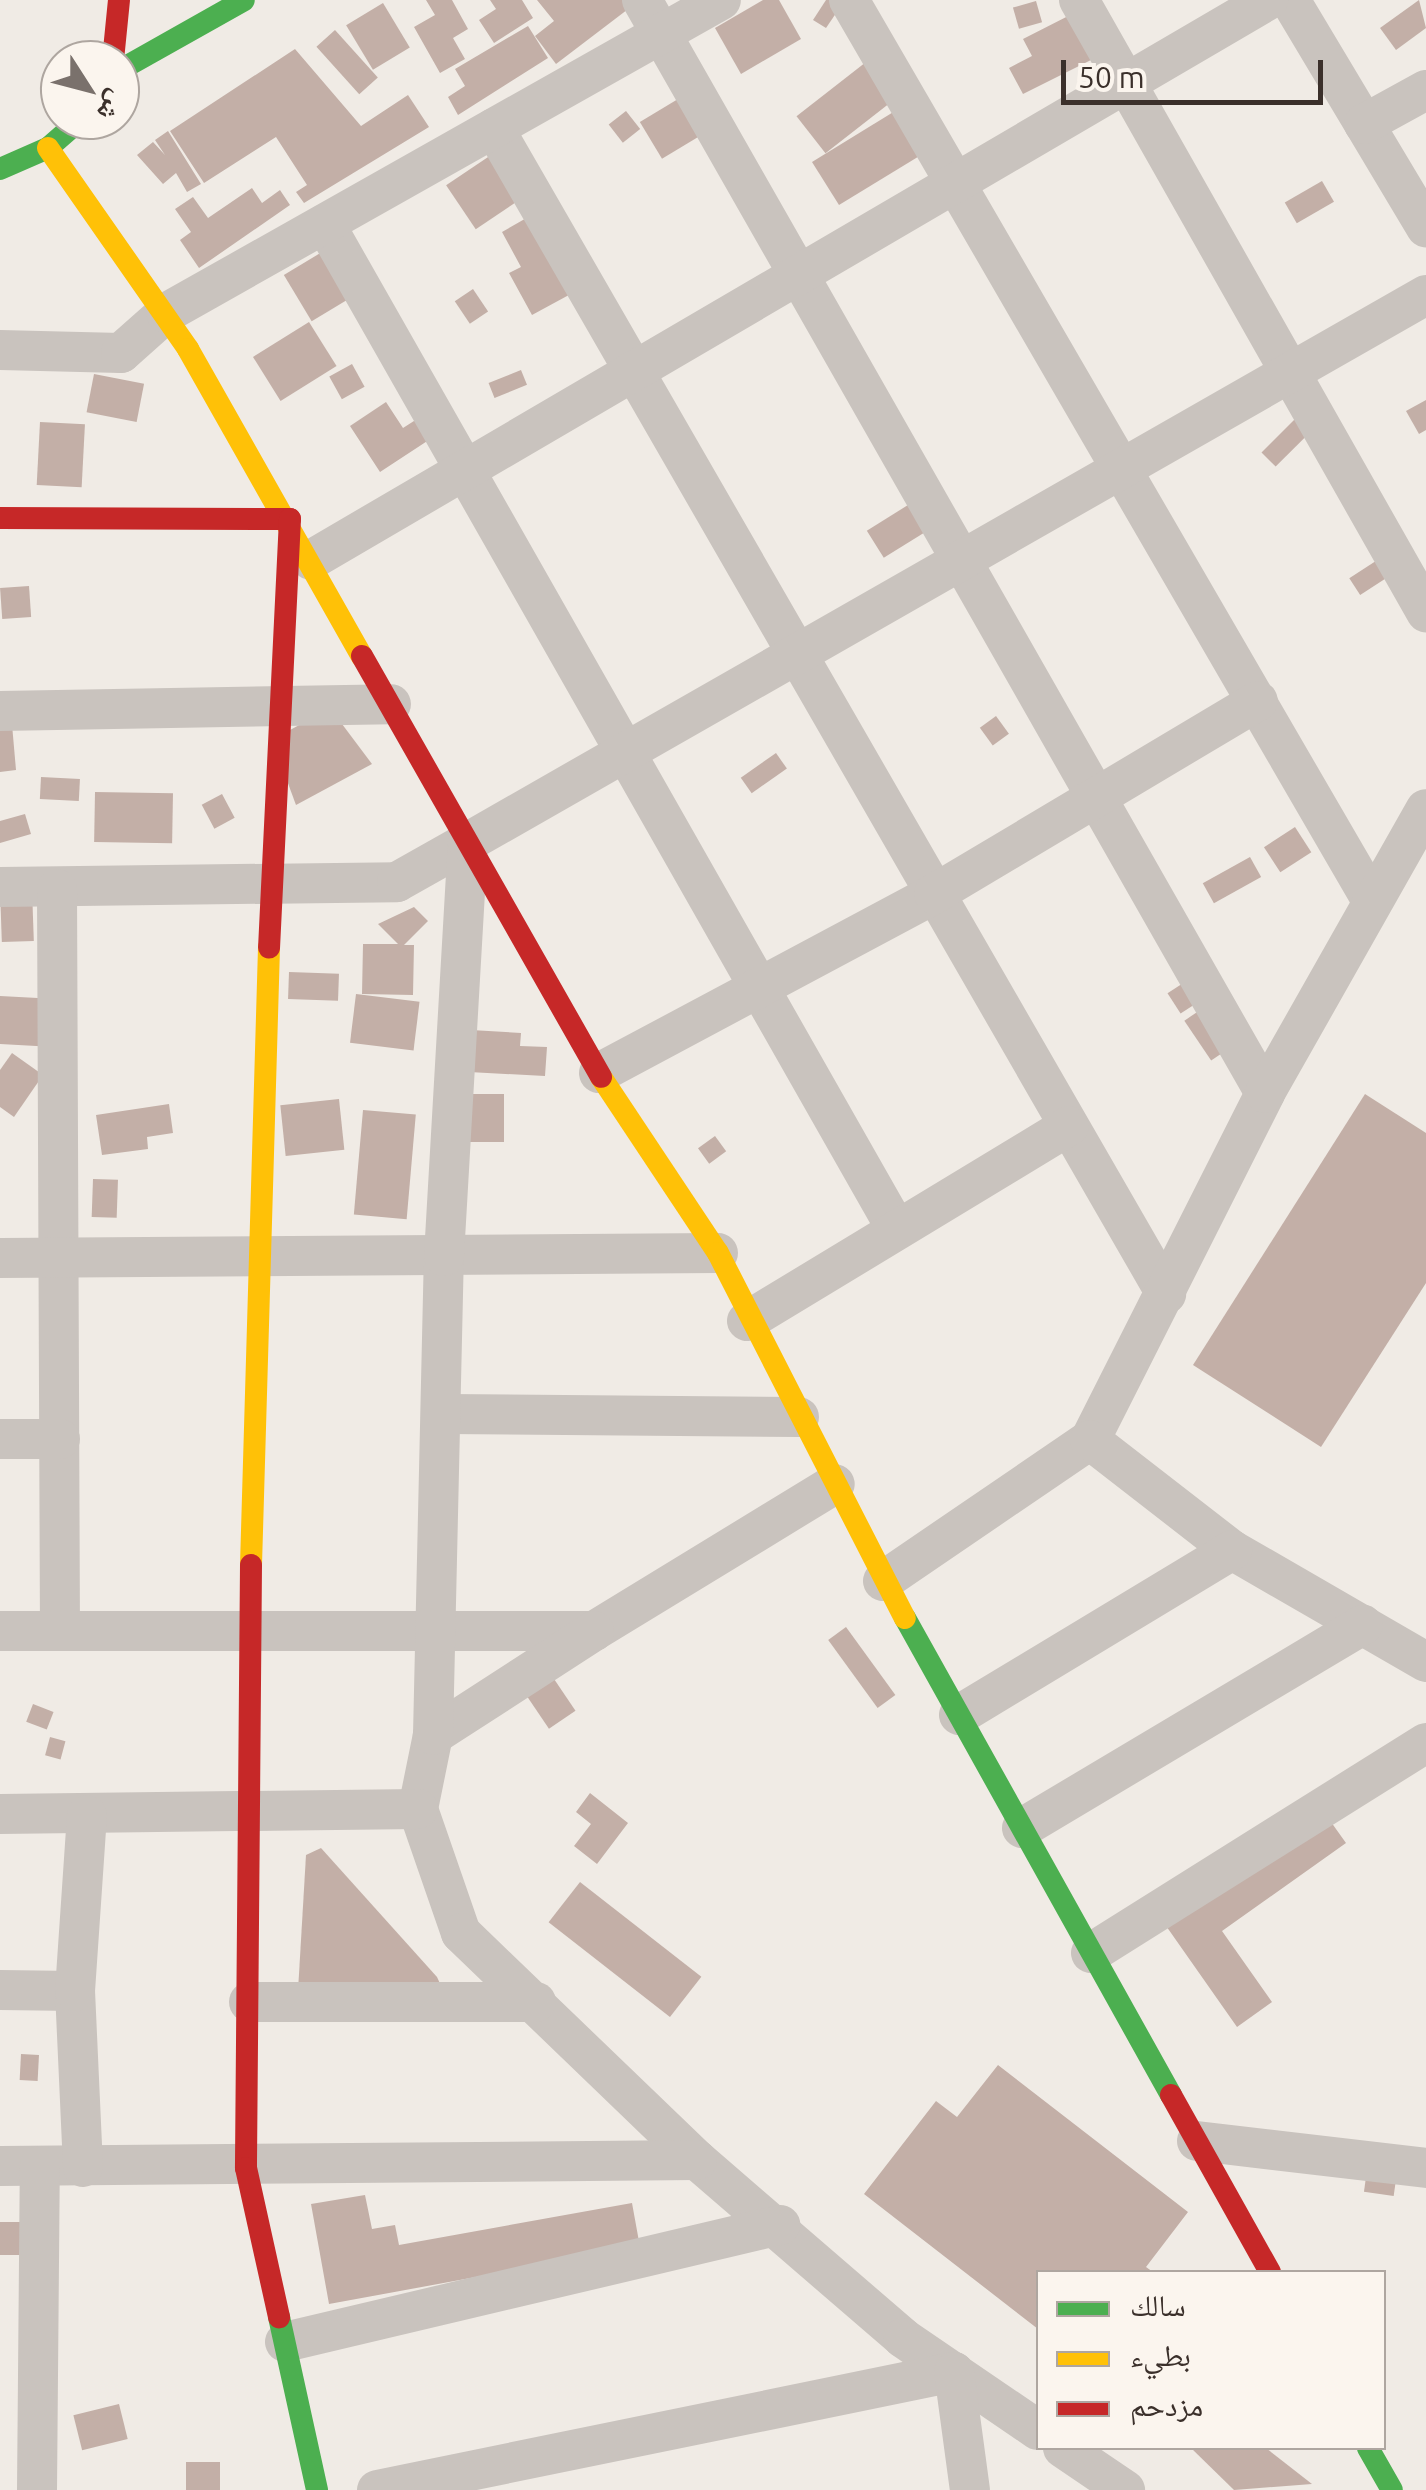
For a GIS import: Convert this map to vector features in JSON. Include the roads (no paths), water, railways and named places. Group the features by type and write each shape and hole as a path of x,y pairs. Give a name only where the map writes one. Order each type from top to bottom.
{"street":[{"path":"114,40 119,0"},
{"path":"140,59 244,0"},
{"path":"0,350 120,354 166,313 494,128 653,16 720,0"},
{"path":"849,0 1125,467 1371,900"},
{"path":"1079,0 1426,612"},
{"path":"311,560 1268,0"},
{"path":"1290,0 1426,227"},
{"path":"653,16 958,563 1266,1092"},
{"path":"1364,124 1426,90"},
{"path":"494,128 1166,1294"},
{"path":"0,168 48,148 57,140"},
{"path":"48,148 166,313 290,518 599,1073 718,1253 746,1321 883,1581 1269,2270"},
{"path":"326,224 467,466 894,1225"},
{"path":"0,887 398,882 1426,295"},
{"path":"0,518 290,518"},
{"path":"290,518 254,1257 246,2168 317,2490"},
{"path":"599,1073 762,990 934,894 1258,701"},
{"path":"0,712 280,713 392,704"},
{"path":"883,1581 1090,1440 1266,1092 1371,900 1426,809"},
{"path":"468,842 444,1256 446,1414 432,1630 432,1735 418,1808 460,1932 697,2160 954,2372 1036,2429"},
{"path":"57,889 60,1631"},
{"path":"746,1321 894,1225 1068,1126"},
{"path":"0,1258 718,1253"},
{"path":"446,1414 799,1417"},
{"path":"0,1439 60,1439"},
{"path":"1090,1440 1232,1550 1426,1662"},
{"path":"432,1735 835,1484"},
{"path":"958,1715 1232,1550"},
{"path":"1022,1828 1363,1625"},
{"path":"0,1630 594,1631"},
{"path":"1091,1952 1426,1743"},
{"path":"0,1814 252,1806 418,1808"},
{"path":"84,2167 75,1991 87,1814"},
{"path":"0,1990 75,1991"},
{"path":"249,2002 536,2002"},
{"path":"1197,2141 1426,2168"},
{"path":"0,2166 246,2168 697,2160"},
{"path":"37,2490 40,2166"},
{"path":"285,2342 780,2225"},
{"path":"376,2490 954,2372"},
{"path":"954,2372 970,2490"},
{"path":"1066,2450 1125,2490"},
{"path":"1369,2450 1392,2490"}]}
